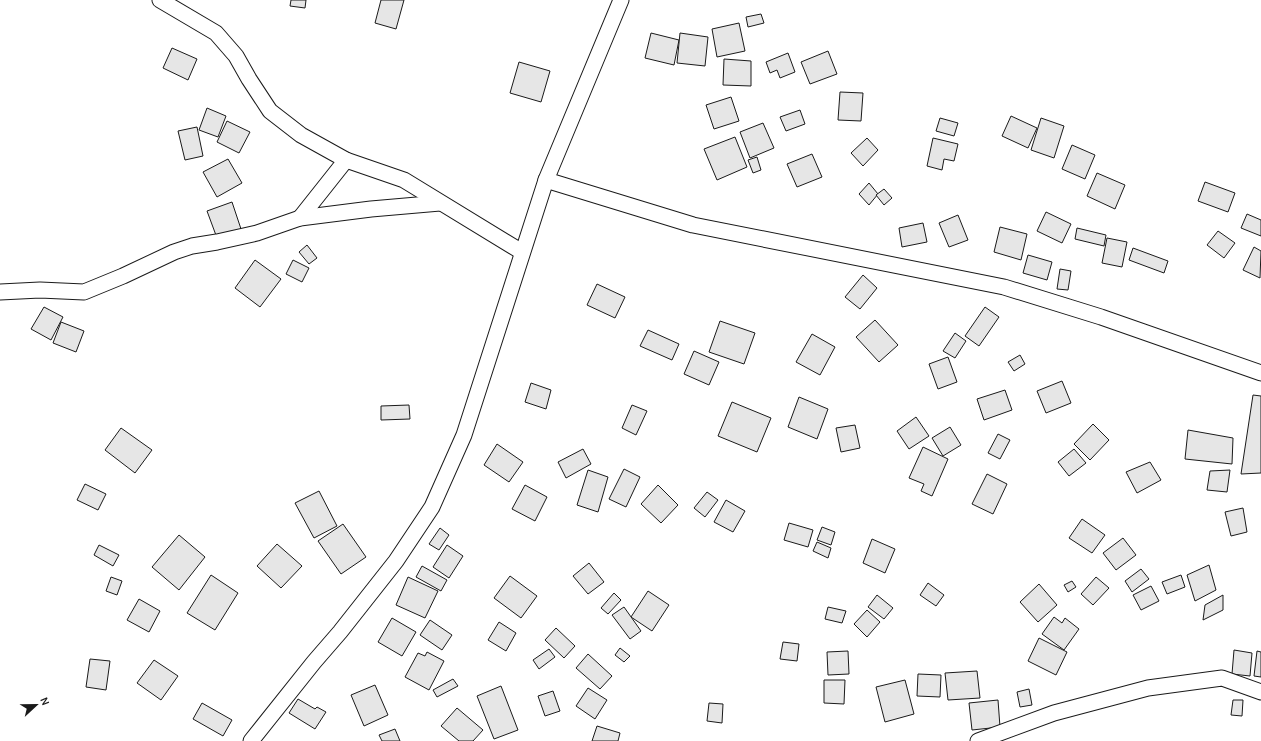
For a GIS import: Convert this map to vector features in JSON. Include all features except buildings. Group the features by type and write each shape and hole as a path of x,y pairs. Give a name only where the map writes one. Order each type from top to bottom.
{"street":[{"path":"160,0 216,33 236,56 270,110 301,135 346,160 404,180 522,252"},
{"path":"251,741 391,567 432,507 464,436 546,180 621,0"},
{"path":"300,218 346,160"},
{"path":"546,180 693,225 1004,286 1101,317 1261,373"},
{"path":"0,292 40,290 84,292 123,276 174,252 192,246 257,233 300,218 371,209 440,203"},
{"path":"978,741 1054,713 1148,688 1222,678 1261,692"}]}
